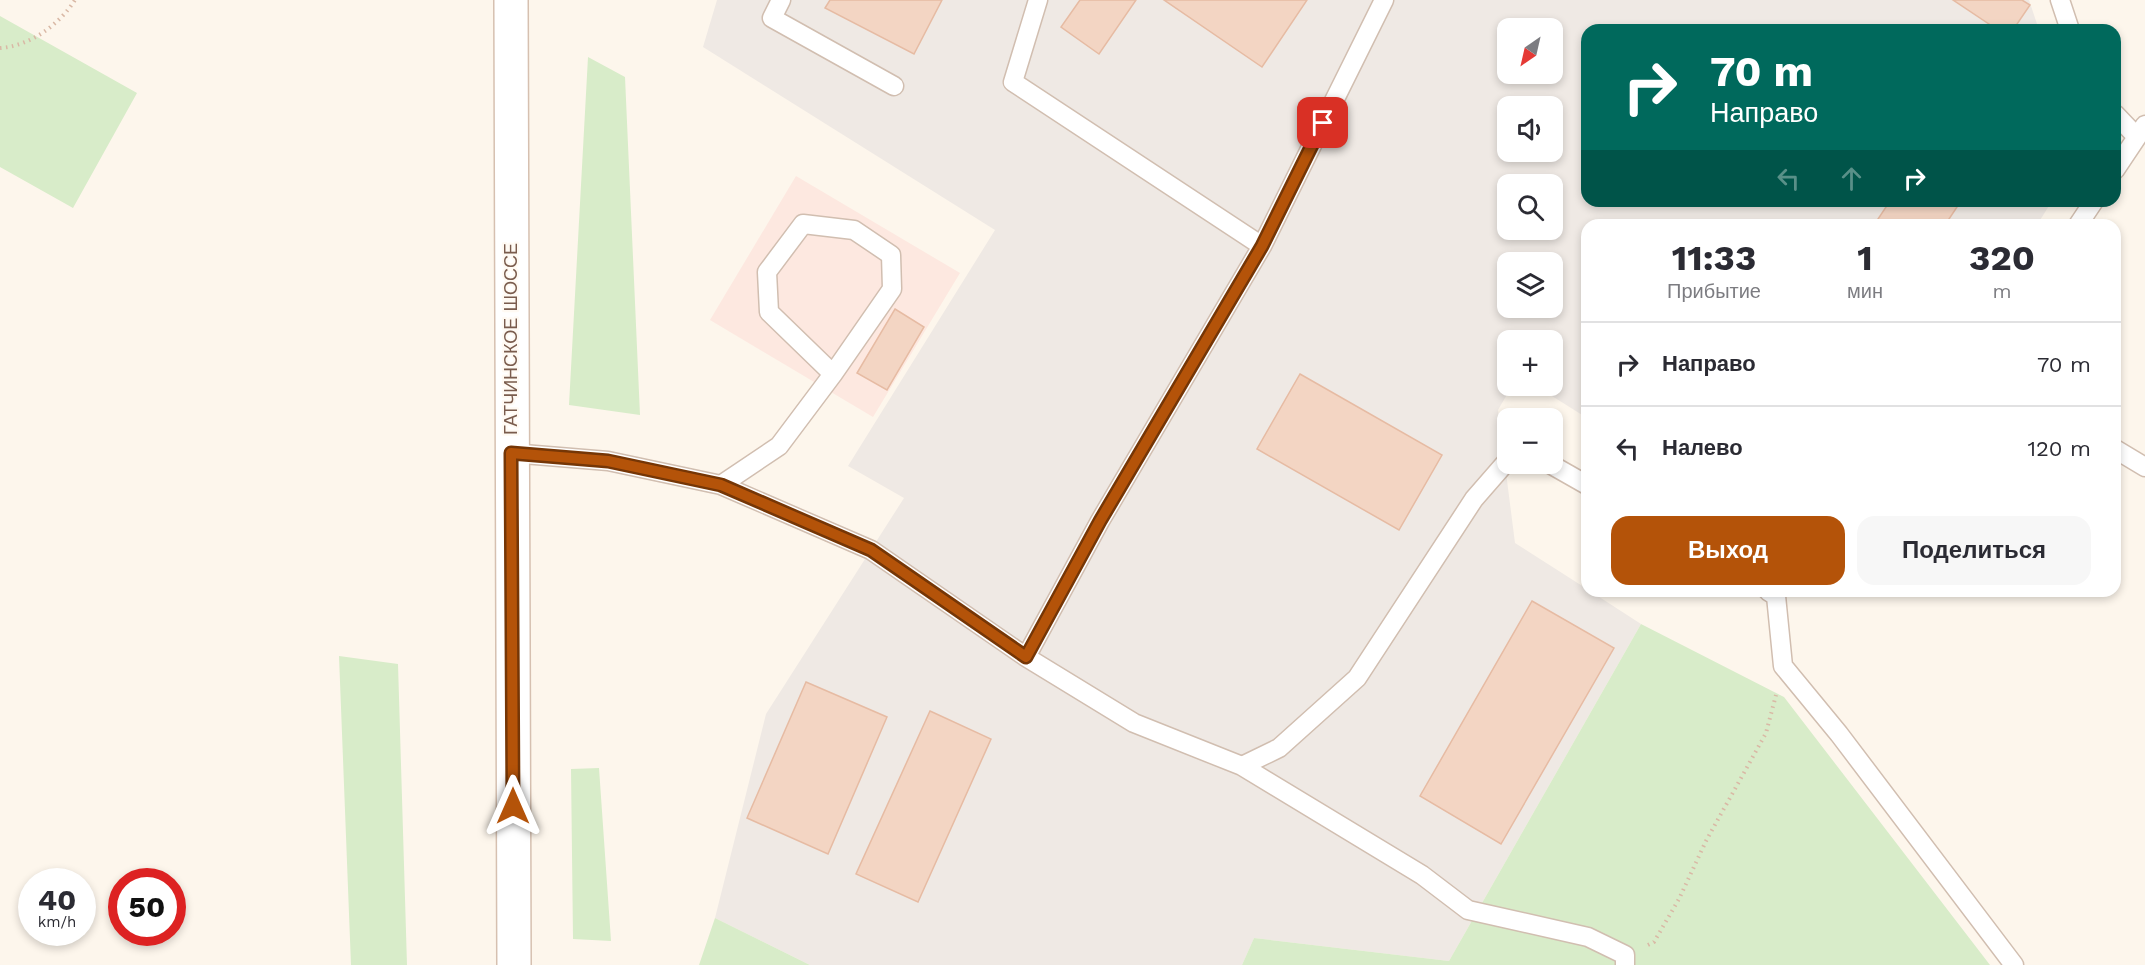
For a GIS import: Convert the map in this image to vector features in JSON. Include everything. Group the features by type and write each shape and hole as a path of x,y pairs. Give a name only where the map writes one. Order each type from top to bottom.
{"main road":[{"name":"ГАТЧИНСКОЕ ШОССЕ","path":"511,0 514,965"}],"lane":[{"path":"781,0 772,18 894,86"},
{"path":"1038,0 1013,82 1262,246"},
{"path":"1026,657 1100,521 1262,246 1384,0"},
{"path":"2060,0 2068,24"},
{"path":"2121,118 2141,131 2121,161"},
{"path":"721,485 779,446 833,374 892,289 891,255 854,230 803,224 766,272 769,312 833,374"},
{"path":"511,453 608,461 721,485 871,550 1026,657 1134,723 1242,766 1422,875 1468,910 1588,937 1625,960"},
{"path":"2121,453 2145,467"},
{"path":"1563,471 1581,482"},
{"path":"1242,766 1279,748 1357,678 1474,500 1497,473"},
{"path":"1775,597 1783,666 1839,734 2014,965"}],"path":[{"path":"0,48 16,47 47,30 70,8 75,0"},
{"path":"1625,960 1654,942 1679,899 1706,841 1766,733 1783,666"}],"shaded area":[{"path":"717,0 2029,0 2037,24 1581,24 1581,207 2048,207 2041,219 1581,219 1581,414 1552,396 1563,396 1563,330 1497,330 1497,396 1506,396 1497,408 1497,474 1506,474 1515,543 1581,585 1581,597 1599,597 1641,624 1449,961 1254,938 1242,965 810,965 715,918 766,714 904,498 848,466 995,230 703,47"},
{"path":"796,176 960,273 873,417 710,320"}],"green space":[{"path":"0,16 137,93 73,208 0,167"},
{"path":"588,57 625,77 640,415 569,405"},
{"path":"1641,624 1784,697 1990,965 1242,965 1254,938 1449,961"},
{"path":"339,656 398,664 407,965 351,965"},
{"path":"599,768 611,941 573,939 571,769"},
{"path":"715,918 810,965 699,965"}],"building":[{"path":"830,0 942,0 914,54 825,8"},
{"path":"1080,0 1136,0 1099,54 1061,27"},
{"path":"1164,0 1307,0 1262,67"},
{"path":"1953,0 2022,0 2030,5 2017,24 1989,24"},
{"path":"1886,207 1957,207 1949,219 1878,219"},
{"path":"895,309 924,327 887,390 857,373"},
{"path":"1300,374 1442,455 1399,530 1257,449"},
{"path":"1532,601 1614,648 1501,844 1420,796"},
{"path":"806,682 887,717 828,854 747,818"},
{"path":"930,711 991,739 918,902 856,874"}],"route":[{"path":"513,806 511,453 608,461 721,485 871,550 1026,657 1100,521 1262,246 1323,123"}]}
